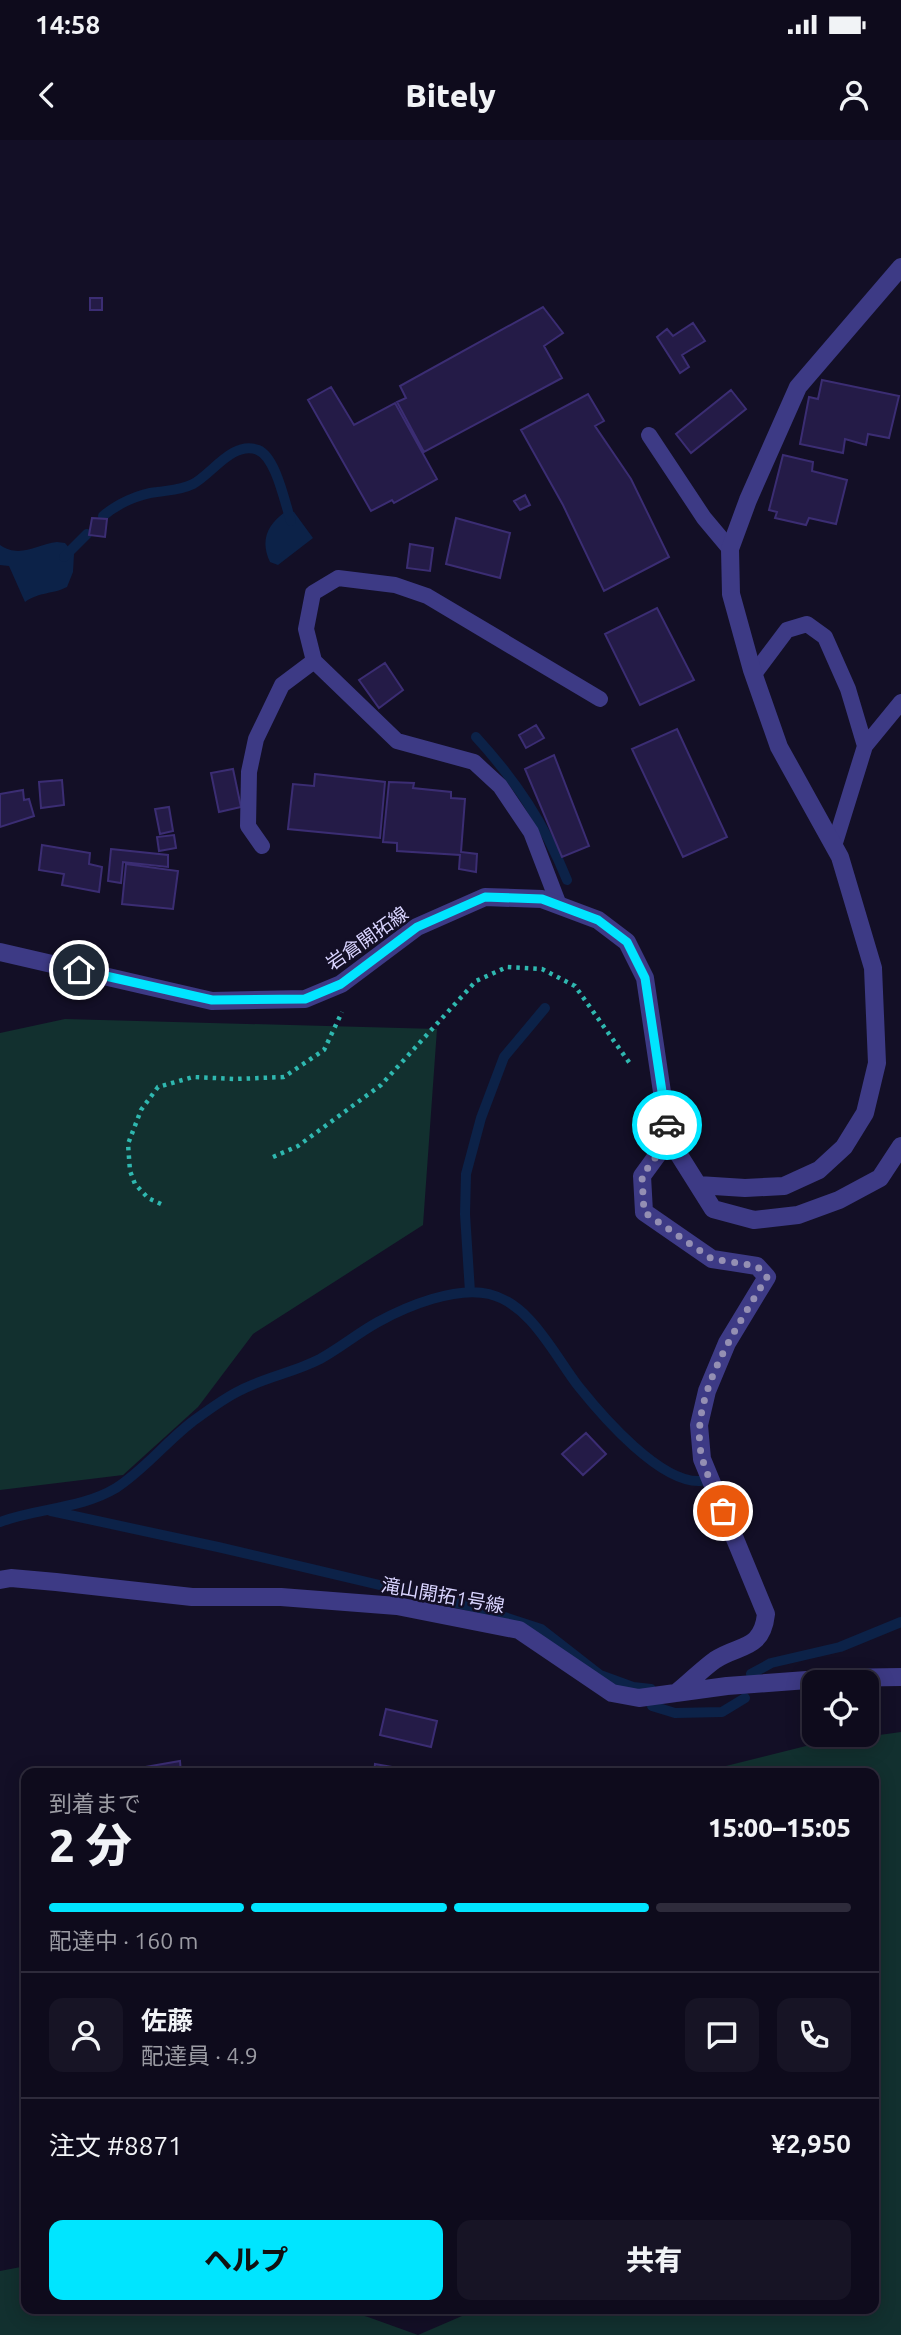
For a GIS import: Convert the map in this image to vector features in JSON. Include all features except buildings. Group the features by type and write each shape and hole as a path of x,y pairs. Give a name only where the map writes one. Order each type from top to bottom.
{"street":[{"path":"698,1185 744,1188 784,1186 819,1170 844,1147 865,1113 877,1063 873,968 840,857 779,747 754,674 730,594 730,549 748,500 798,387 901,267"},
{"name":"岩倉開拓線","path":"0,952 212,1000 305,999 341,984 417,927 485,897 542,899 598,920 627,942 645,978 669,1139 713,1209 754,1220 798,1215 839,1200 880,1178 901,1146"},
{"path":"669,1139 642,1176 644,1212 712,1259 757,1266 767,1277 727,1343 707,1391 699,1425 702,1459 766,1614 765,1628 751,1645 717,1659 675,1694"},
{"name":"滝山開拓1号線","path":"0,1580 11,1578 45,1581 192,1597 281,1597 397,1606 519,1630 612,1693 639,1698 741,1685 834,1678 901,1677"}],"lane":[{"path":"649,435 704,518 730,549"},
{"path":"559,905 531,832 500,786 474,762 397,741 314,662 306,629 313,593 338,578 395,585 427,596 600,699"},
{"path":"754,674 788,630 807,624 825,637 848,690 865,746"},
{"path":"262,846 248,826 249,772 256,739 282,685 314,662"},
{"path":"834,846 865,746 901,702"}],"path":[{"path":"273,1157 298,1146 381,1085 476,981 507,967 542,969 575,986 637,1074 663,1098"},
{"path":"161,1204 148,1198 135,1184 130,1171 128,1144 141,1110 158,1087 193,1077 284,1077 324,1050 345,1007 341,984"}],"green space":[{"path":"65,1019 437,1029 423,1225 253,1334 198,1407 123,1475 0,1490 0,1033"},
{"path":"901,1732 901,2335 418,2335 463,2314 879,2314 879,1768 718,1768 802,1747 879,1747 879,1735"},
{"path":"21,2267 21,2314 357,2314 418,2335 0,2335 0,2271"}],"water":[{"path":"285,512 294,512 313,538 278,565 270,562 266,540 274,522"},
{"path":"57,542 65,543 74,554 73,572 67,587 25,602 9,566 0,565 0,545 22,551"}],"waterway":[{"path":"103,516 135,497 193,484 231,454 249,448 258,450 270,462 291,521"},
{"path":"64,557 87,534"},
{"path":"476,737 528,804 549,840 567,880"},
{"path":"470,1292 465,1214 466,1174 481,1118 504,1057 545,1008"},
{"path":"0,1522 103,1495 126,1481 192,1422 235,1393 320,1359 371,1326 403,1310 447,1295 476,1292 504,1300 529,1319 589,1400 634,1446 668,1472 685,1479 701,1481"},
{"path":"51,1511 477,1608 541,1629 600,1675 633,1687 651,1689"},
{"path":"751,1674 771,1663 840,1647 901,1622"},
{"path":"652,1706 675,1713 722,1712 745,1698"}],"way so far":[{"path":"667,1125 669,1139 642,1176 644,1212 712,1259 757,1266 767,1277 727,1343 707,1391 699,1425 702,1459 723,1511"}],"route":[{"path":"79,970 212,1000 305,999 341,984 417,927 485,897 542,899 598,920 627,942 645,978 667,1125"}]}
